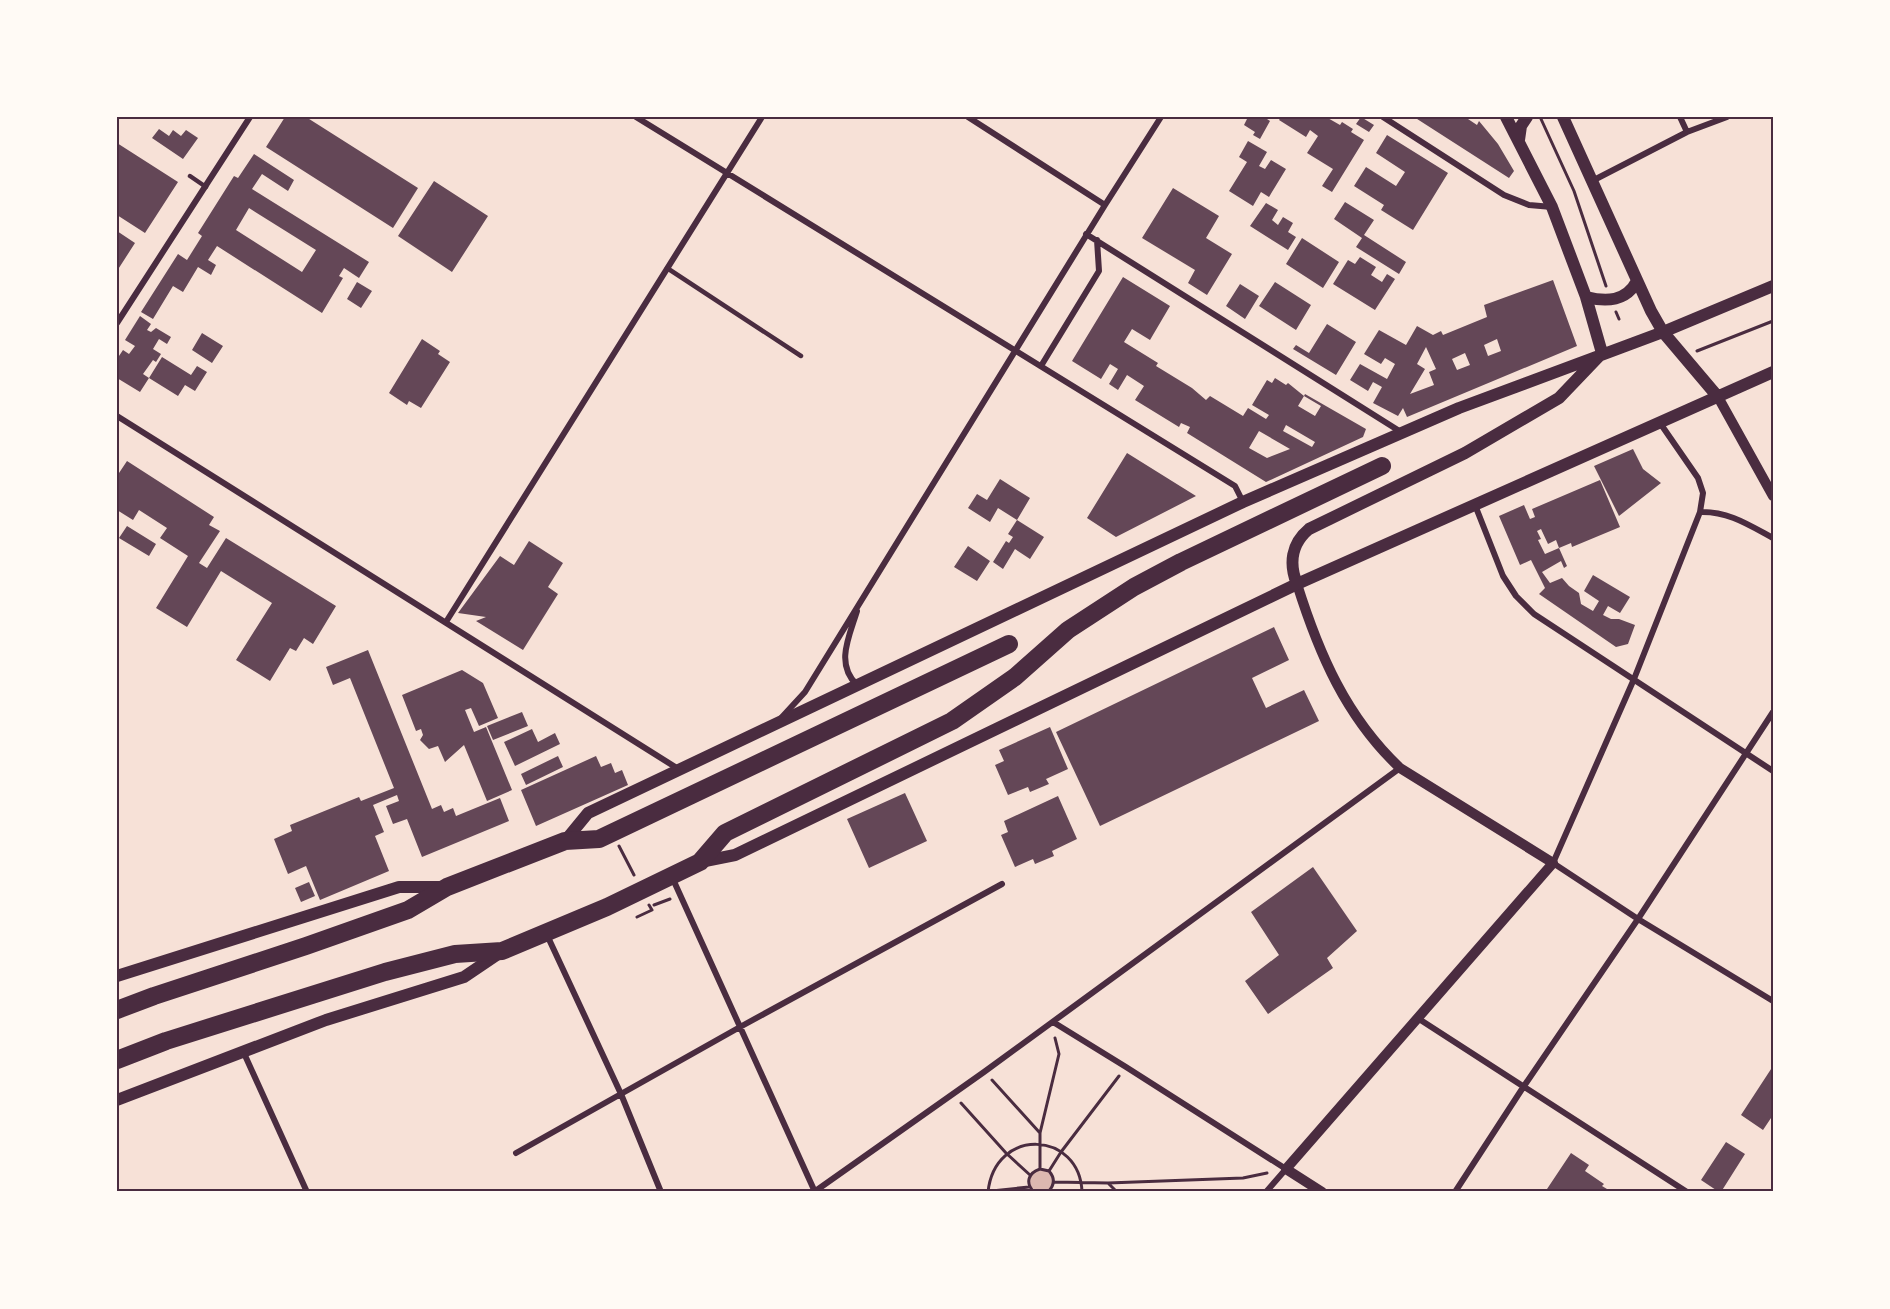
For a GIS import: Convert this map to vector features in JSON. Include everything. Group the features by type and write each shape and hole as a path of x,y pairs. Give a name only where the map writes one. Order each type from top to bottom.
{"highway":[{"path":"117,1060 166,1041 385,972 455,954 502,951 546,934 672,876 700,862 725,834 952,721 1015,677 1068,630 1134,587 1181,562 1382,466"},
{"path":"117,1010 408,910 447,887 565,841 599,839 1008,644"}],"main road":[{"path":"1506,117 1552,207 1586,297 1602,354"},
{"path":"1519,141 1521,126 1527,117"},
{"path":"1563,117 1651,311 1663,332 1718,397"},
{"path":"1586,297 1604,301 1620,297 1633,289 1637,281"},
{"path":"565,841 588,813 1243,502 1401,432 1663,332 1773,286"},
{"path":"1297,584 1292,572 1292,556 1296,543 1306,531 1465,453 1559,398 1602,354"},
{"path":"700,862 735,855 1297,584 1773,372"},
{"path":"117,976 399,887 447,887"},
{"path":"117,1100 371,1004 464,977 502,951"}],"street":[{"path":"117,323 250,117"},
{"path":"636,117 1235,486 1243,502"},
{"path":"446,622 762,117"},
{"path":"968,117 1105,205"},
{"path":"774,726 805,692 1086,234 1161,117"},
{"path":"1383,117 1504,195 1529,205 1552,207"},
{"path":"1680,117 1687,132"},
{"path":"1592,181 1687,132 1726,117"},
{"path":"1086,234 1401,432"},
{"path":"1041,366 1099,271 1097,240"},
{"path":"1718,397 1773,496"},
{"path":"117,416 680,770"},
{"path":"1266,1192 1553,863 1634,679 1700,512 1702,493 1698,478 1660,423"},
{"path":"1475,505 1503,576 1516,597 1534,614 1773,771"},
{"path":"1700,512 1717,512 1734,517 1773,538"},
{"path":"1297,584 1336,686 1359,723 1400,768 1638,919 1773,1001"},
{"path":"858,686 850,678 845,668 844,658 860,602"},
{"path":"1455,1192 1773,712"},
{"path":"672,876 815,1192 1053,1022 1400,768"},
{"path":"516,1153 1002,884"},
{"path":"546,934 621,1094 661,1192"},
{"path":"1419,1019 1687,1192"},
{"path":"1053,1022 1322,1192"},
{"path":"243,1051 307,1192"}],"lane":[{"path":"190,176 206,187"},
{"path":"666,268 801,356"}],"path":[{"path":"1541,117 1574,190 1619,319"},
{"path":"1684,356 1773,321"},
{"path":"616,840 637,880"},
{"path":"647,900 652,910 637,917 635,912 681,896"},
{"path":"1040,1169 1040,1133 1059,1054 1053,1022"},
{"path":"1049,1171 1126,1067"},
{"path":"984,1072 1040,1133"},
{"path":"953,1094 1006,1153 1030,1175"},
{"path":"987,1192 996,1164 1006,1153 1028,1144 1040,1144 1061,1152 1071,1160 1077,1171 1082,1192"},
{"path":"1034,1192 1029,1187 1030,1175 1040,1169 1049,1171"},
{"path":"1054,1182 1108,1183 1243,1178 1286,1169"},
{"path":"1049,1171 1054,1182 1050,1191"},
{"path":"1108,1183 1117,1192"},
{"path":"982,1192 1029,1187"}],"shaded area":[{"path":"1036,1170 1049,1171 1054,1182 1048,1192 1034,1192 1029,1187 1030,1175"}],"building":[{"path":"285,117 306,117 418,188 393,228 266,147"},
{"path":"1248,117 1262,119 1264,117 1270,121 1260,139 1253,135 1255,132 1244,125"},
{"path":"1281,117 1326,117 1340,125 1342,122 1353,129 1351,132 1364,140 1332,192 1322,186 1333,169 1307,153 1318,136 1310,130 1306,137 1279,120"},
{"path":"1361,117 1374,125 1369,132 1356,124"},
{"path":"1414,117 1469,117 1468,119 1477,125 1479,121 1498,144 1514,171 1509,178"},
{"path":"159,129 169,136 173,130 181,136 186,130 198,138 183,159 152,138"},
{"path":"1387,135 1448,173 1413,230 1381,210 1384,205 1354,186 1366,167 1396,186 1405,172 1376,153"},
{"path":"1248,141 1267,152 1259,166 1265,169 1271,160 1286,169 1269,197 1261,192 1253,206 1229,191 1247,162 1239,157"},
{"path":"117,143 178,182 145,233 117,215"},
{"path":"254,154 294,180 288,191 262,174 252,189 369,262 359,278 344,268 339,276 343,278 322,313 217,246 208,260 216,265 211,275 198,267 183,292 173,286 153,319 141,312 178,254 187,260 202,236 198,233 234,176 238,178","holes":["249,208 316,250 302,272 236,230"]},
{"path":"434,181 488,216 452,272 398,236"},
{"path":"1173,188 1219,216 1206,238 1232,254 1207,295 1188,283 1195,270 1142,238"},
{"path":"1345,202 1374,220 1364,235 1406,262 1399,274 1356,247 1362,238 1334,219"},
{"path":"1266,203 1278,210 1272,220 1278,225 1283,217 1293,223 1288,232 1296,237 1288,250 1250,226"},
{"path":"117,231 135,243 117,271"},
{"path":"1302,238 1339,262 1323,288 1286,264"},
{"path":"1360,257 1376,267 1371,275 1382,282 1387,274 1395,279 1375,310 1333,284 1348,260 1355,264"},
{"path":"1123,277 1170,306 1150,340 1132,329 1124,342 1158,363 1156,366 1192,388 1206,400 1210,396 1243,416 1248,408 1266,419 1269,415 1252,405 1267,380 1272,383 1275,378 1286,385 1288,383 1304,396 1305,394 1366,429 1363,437 1266,482 1187,433 1190,427 1181,423 1179,427 1135,400 1144,386 1127,375 1118,390 1109,384 1118,369 1110,364 1101,379 1072,361","holes":["1304,396 1321,406 1315,416 1298,406","1286,425 1315,442 1312,447 1283,431","1259,431 1290,449 1267,458 1249,448"]},
{"path":"1553,280 1577,346 1407,417 1403,408 1398,416 1373,403 1382,387 1373,382 1368,391 1350,380 1360,364 1387,379 1395,364 1385,358 1381,364 1364,354 1379,330 1406,345 1417,326 1433,335 1441,331 1443,335 1487,317 1484,305","holes":["1497,339 1501,351 1488,356 1484,345","1426,347 1436,369 1429,372 1434,385 1410,394 1425,369 1417,364","1465,353 1470,365 1457,370 1452,359"]},
{"path":"357,282 372,291 361,308 347,299"},
{"path":"1275,282 1311,305 1296,330 1259,306"},
{"path":"1240,284 1259,296 1245,319 1226,306"},
{"path":"140,316 151,324 147,330 151,332 156,328 171,337 167,344 159,339 153,349 161,354 156,362 153,360 143,374 149,378 140,392 117,378 117,359 123,350 129,354 135,346 125,340"},
{"path":"1327,324 1356,342 1336,375 1293,349 1296,345 1309,353"},
{"path":"202,333 223,346 212,363 192,350"},
{"path":"422,339 440,351 438,354 450,362 421,408 409,401 407,405 389,393"},
{"path":"162,357 191,375 197,366 207,372 195,391 185,385 178,396 149,378"},
{"path":"1633,449 1643,469 1661,483 1619,516 1594,466"},
{"path":"1127,453 1196,496 1116,537 1087,518"},
{"path":"127,461 214,517 209,525 220,531 199,563 207,568 226,538 336,606 313,644 304,638 296,651 290,648 270,681 236,660 272,603 221,571 187,627 156,608 188,556 160,538 167,528 139,510 133,520 117,510 117,476"},
{"path":"1000,479 1030,498 1017,520 998,508 990,522 968,508 977,494 987,500"},
{"path":"1600,480 1620,527 1572,547 1571,543 1559,548 1567,566 1564,568 1561,561 1542,572 1550,583 1562,578 1579,593 1581,604 1593,611 1599,601 1584,591 1593,575 1630,597 1620,613 1608,606 1603,615 1635,625 1628,644 1616,647 1539,594 1545,588 1531,560 1520,565 1499,516 1524,505 1530,519 1535,517 1532,509","holes":["1541,529 1548,544 1556,540 1559,548 1545,554 1538,540 1541,539 1537,531"]},
{"path":"1017,520 1044,537 1030,559 1015,549 1003,569 993,562 1006,541 1009,543 1013,537 1008,534"},
{"path":"127,526 156,544 149,556 119,538"},
{"path":"529,541 563,563 548,587 558,594 523,650 476,621 486,617 458,613 500,556 514,565"},
{"path":"968,546 990,561 977,581 954,567"},
{"path":"1274,627 1289,660 1252,678 1266,708 1304,690 1319,721 1100,826 1056,732"},
{"path":"368,650 432,809 441,805 444,812 453,808 456,816 500,798 509,821 422,857 407,819 393,824 386,806 399,801 397,795 373,805 384,832 375,836 389,871 320,900 306,866 288,874 274,839 292,831 290,825 359,797 361,801 394,788 350,678 333,685 326,667"},
{"path":"462,670 483,683 498,718 479,726 471,708 465,710 474,732 486,727 512,790 487,801 464,745 445,762 438,746 429,749 420,740 423,735 421,729 416,731 402,695"},
{"path":"522,712 528,726 493,740 487,726"},
{"path":"1050,727 1068,769 1046,779 1049,784 1030,792 1028,787 1008,795 995,765 1004,761 999,750"},
{"path":"532,729 538,742 555,733 560,744 515,766 504,742"},
{"path":"558,756 563,767 526,785 521,774"},
{"path":"596,756 601,767 611,763 615,773 622,770 628,785 536,826 521,790"},
{"path":"905,793 927,841 869,868 847,819"},
{"path":"1058,796 1077,839 1052,851 1054,856 1035,864 1033,859 1015,867 1001,835 1008,832 1004,821"},
{"path":"1313,867 1357,931 1327,958 1333,968 1268,1014 1245,981 1279,955 1251,912"},
{"path":"309,882 315,896 301,902 295,888"},
{"path":"1773,1066 1773,1115 1763,1130 1741,1115"},
{"path":"1726,1142 1745,1154 1719,1192 1701,1180"},
{"path":"1571,1153 1589,1165 1585,1171 1612,1192 1545,1192"}]}
